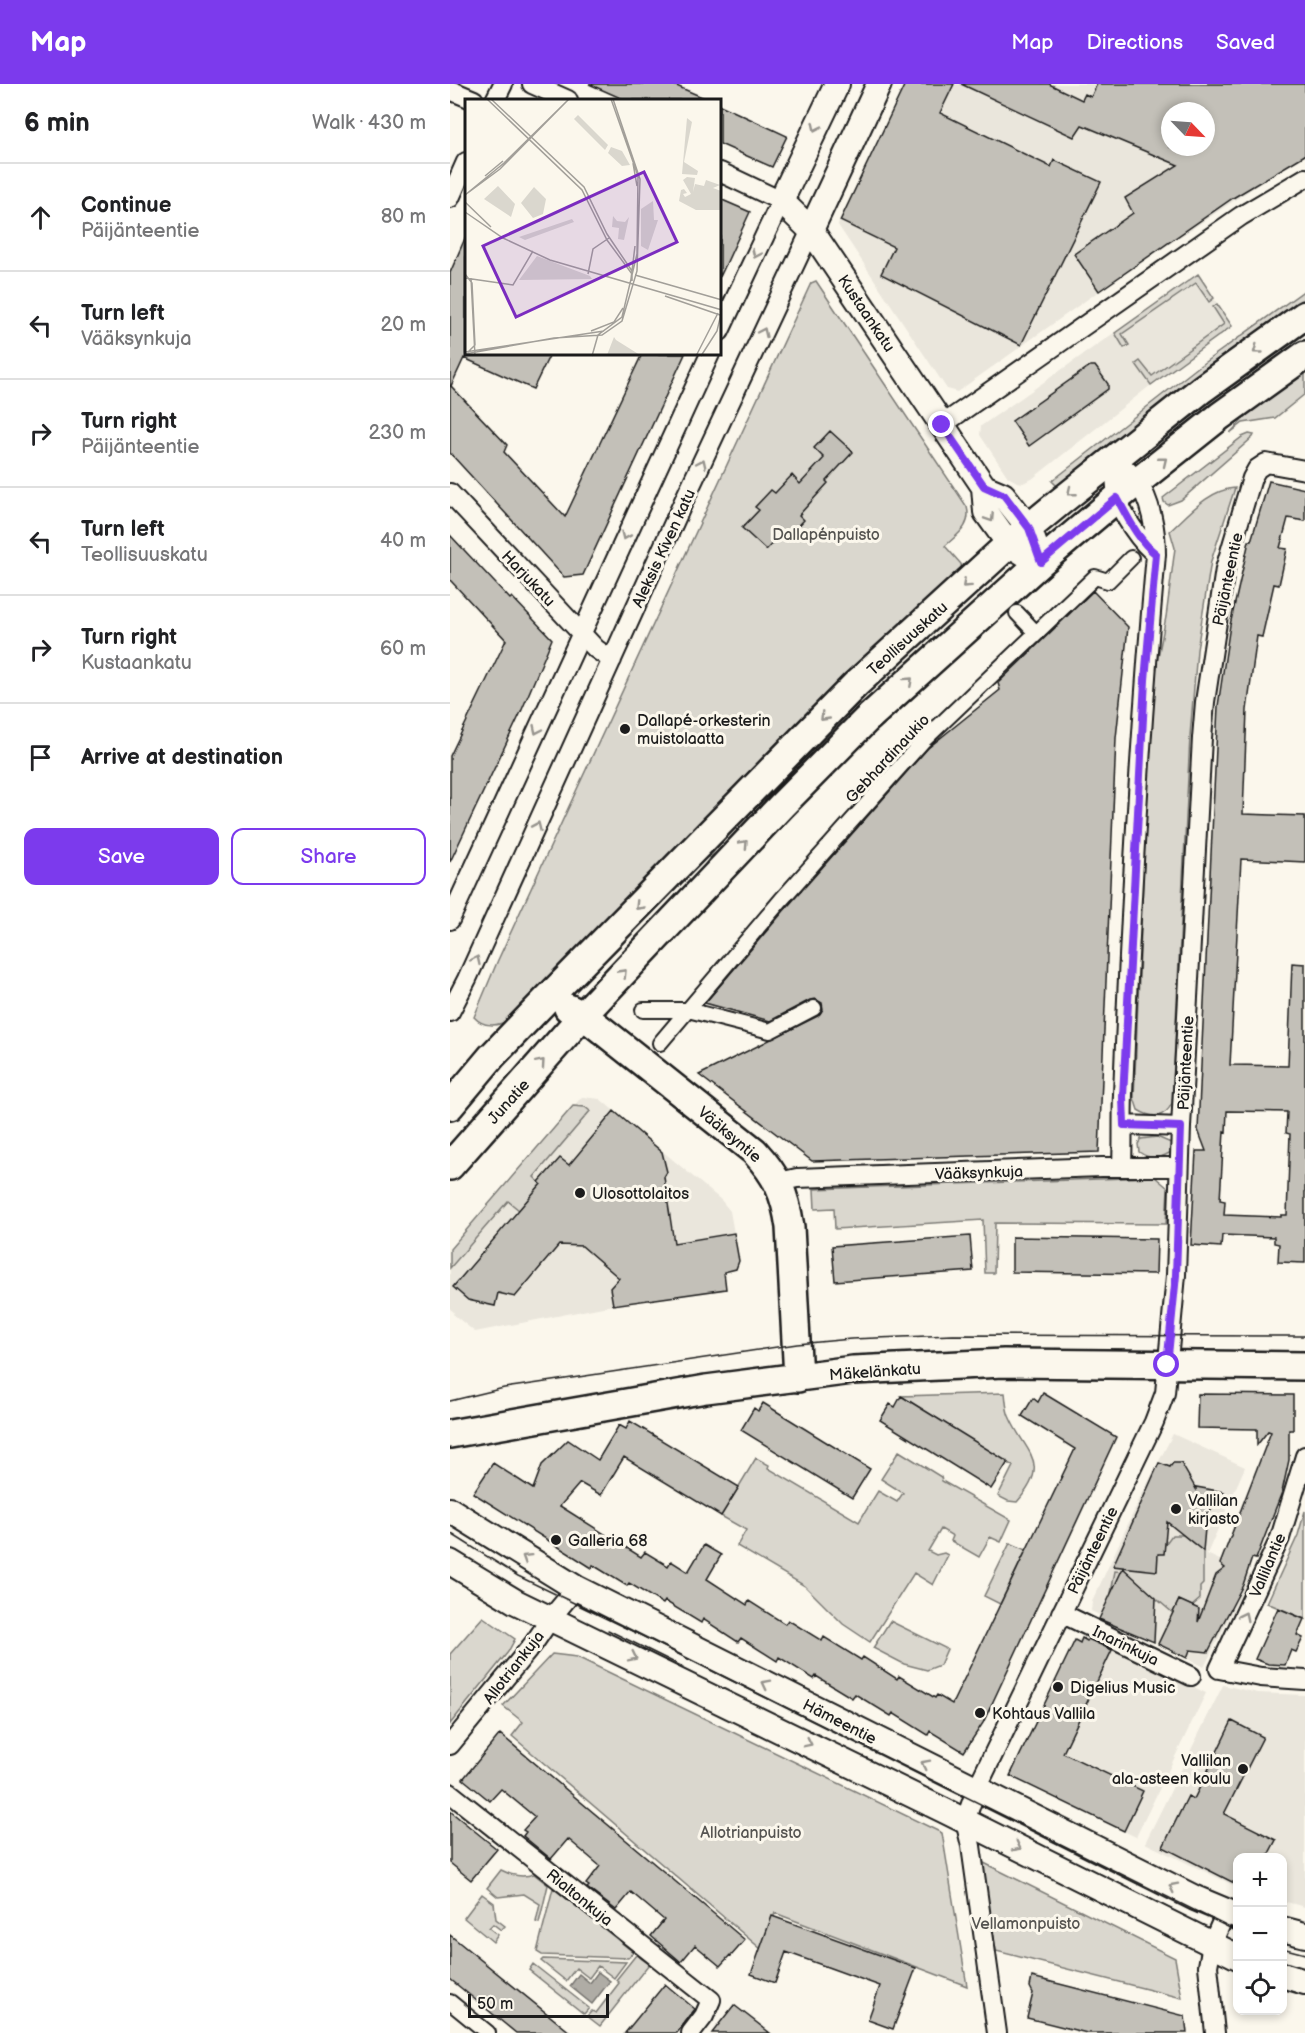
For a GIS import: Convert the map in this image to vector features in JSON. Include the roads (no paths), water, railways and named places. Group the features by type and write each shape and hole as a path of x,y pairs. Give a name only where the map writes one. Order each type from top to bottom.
{"main road":[{"path":"781,201 837,84"},
{"name":"Aleksis Kiven katu","path":"811,230 879,84"},
{"name":"Kustaankatu","path":"781,201 811,230 984,486 984,509 1019,536 1041,562"},
{"name":"Teollisuuskatu","path":"544,1002 856,684 1019,536 1114,457 1202,389 1305,315"},
{"name":"Teollisuuskatu","path":"565,1035 782,805 866,720 1041,562 1127,490 1220,416 1305,355"},
{"path":"450,1106 492,1056 544,1002"},
{"name":"Vääksyntie","path":"544,1002 565,1006 583,1015 754,1151 779,1182 787,1205 790,1227 798,1378"},
{"name":"Junatie","path":"450,1166 565,1035"},
{"name":"Mäkelänkatu","path":"450,1434 706,1389 853,1370 1004,1363 1305,1366"},
{"name":"Hämeentie","path":"450,1510 576,1588 976,1790 1232,1914"},
{"name":"Hämeentie","path":"450,1562 516,1602 1233,1954"},
{"path":"1287,1930 1305,1935"},
{"path":"1287,1977 1305,1982"}],"street":[{"path":"496,99 503,84"},
{"path":"532,84 566,99"},
{"path":"450,90 472,99"},
{"path":"450,198 465,164"},
{"name":"Kustaankatu","path":"722,173 781,201"},
{"path":"942,425 1241,216 1305,178"},
{"path":"722,327 781,201"},
{"name":"Aleksis Kiven katu","path":"450,1012 811,230"},
{"path":"450,920 709,356"},
{"path":"1114,457 1127,490 1134,529 1156,554"},
{"path":"1114,457 1127,490 1154,521 1156,554 1145,680 1123,1085 1122,1166"},
{"name":"Päijänteentie","path":"965,1821 976,1790 1155,1422 1163,1400 1176,1275 1181,1127 1205,702 1225,569 1252,478 1257,469 1266,463 1305,470"},
{"name":"Harjukatu","path":"450,493 581,634 596,649 612,660"},
{"name":"Gebhardinaukio","path":"660,1043 781,900 922,742 1095,577 1108,581 1131,558"},
{"path":"1017,613 1036,633"},
{"path":"643,1010 688,1010 770,1031 814,1008"},
{"path":"1124,1125 1181,1127"},
{"name":"Vääksynkuja","path":"779,1182 797,1178 1122,1166 1179,1167"},
{"name":"Vallilantie","path":"1305,1456 1280,1538 1219,1669 1262,1677 1305,1680"},
{"name":"Allotriankuja","path":"450,1745 576,1588"},
{"name":"Inarinkuja","path":"1061,1613 1191,1676"},
{"name":"Rialtonkuja","path":"450,1793 711,2000 704,2016 691,2033"},
{"path":"965,1821 971,1846 997,2033"},
{"path":"1215,2033 1209,1966 1212,1944 1232,1914"},
{"path":"450,2002 488,2033"}],"tram line":[{"path":"450,1401 504,1388 797,1344 851,1339 953,1335 1305,1336"},
{"path":"450,1533 518,1576 1233,1930"},
{"path":"608,1630 683,1667"},
{"path":"1287,1949 1305,1954"}],"place":[{"name":"Dallapé-orkesterin muistolaatta","path":"625,729"},
{"name":"Ulosottolaitos","path":"580,1193"},
{"name":"Vallilan kirjasto","path":"1176,1509"},
{"name":"Galleria 68","path":"556,1540"},
{"name":"Digelius Music","path":"1058,1687"},
{"name":"Kohtaus Vallila","path":"980,1713"},
{"name":"Vallilan ala-asteen koulu","path":"1243,1769"}],"park label":[{"name":"Dallapénpuisto","path":"826,534"},
{"name":"Allotrianpuisto","path":"751,1832"},
{"name":"Vellamonpuisto","path":"1026,1923"}]}
